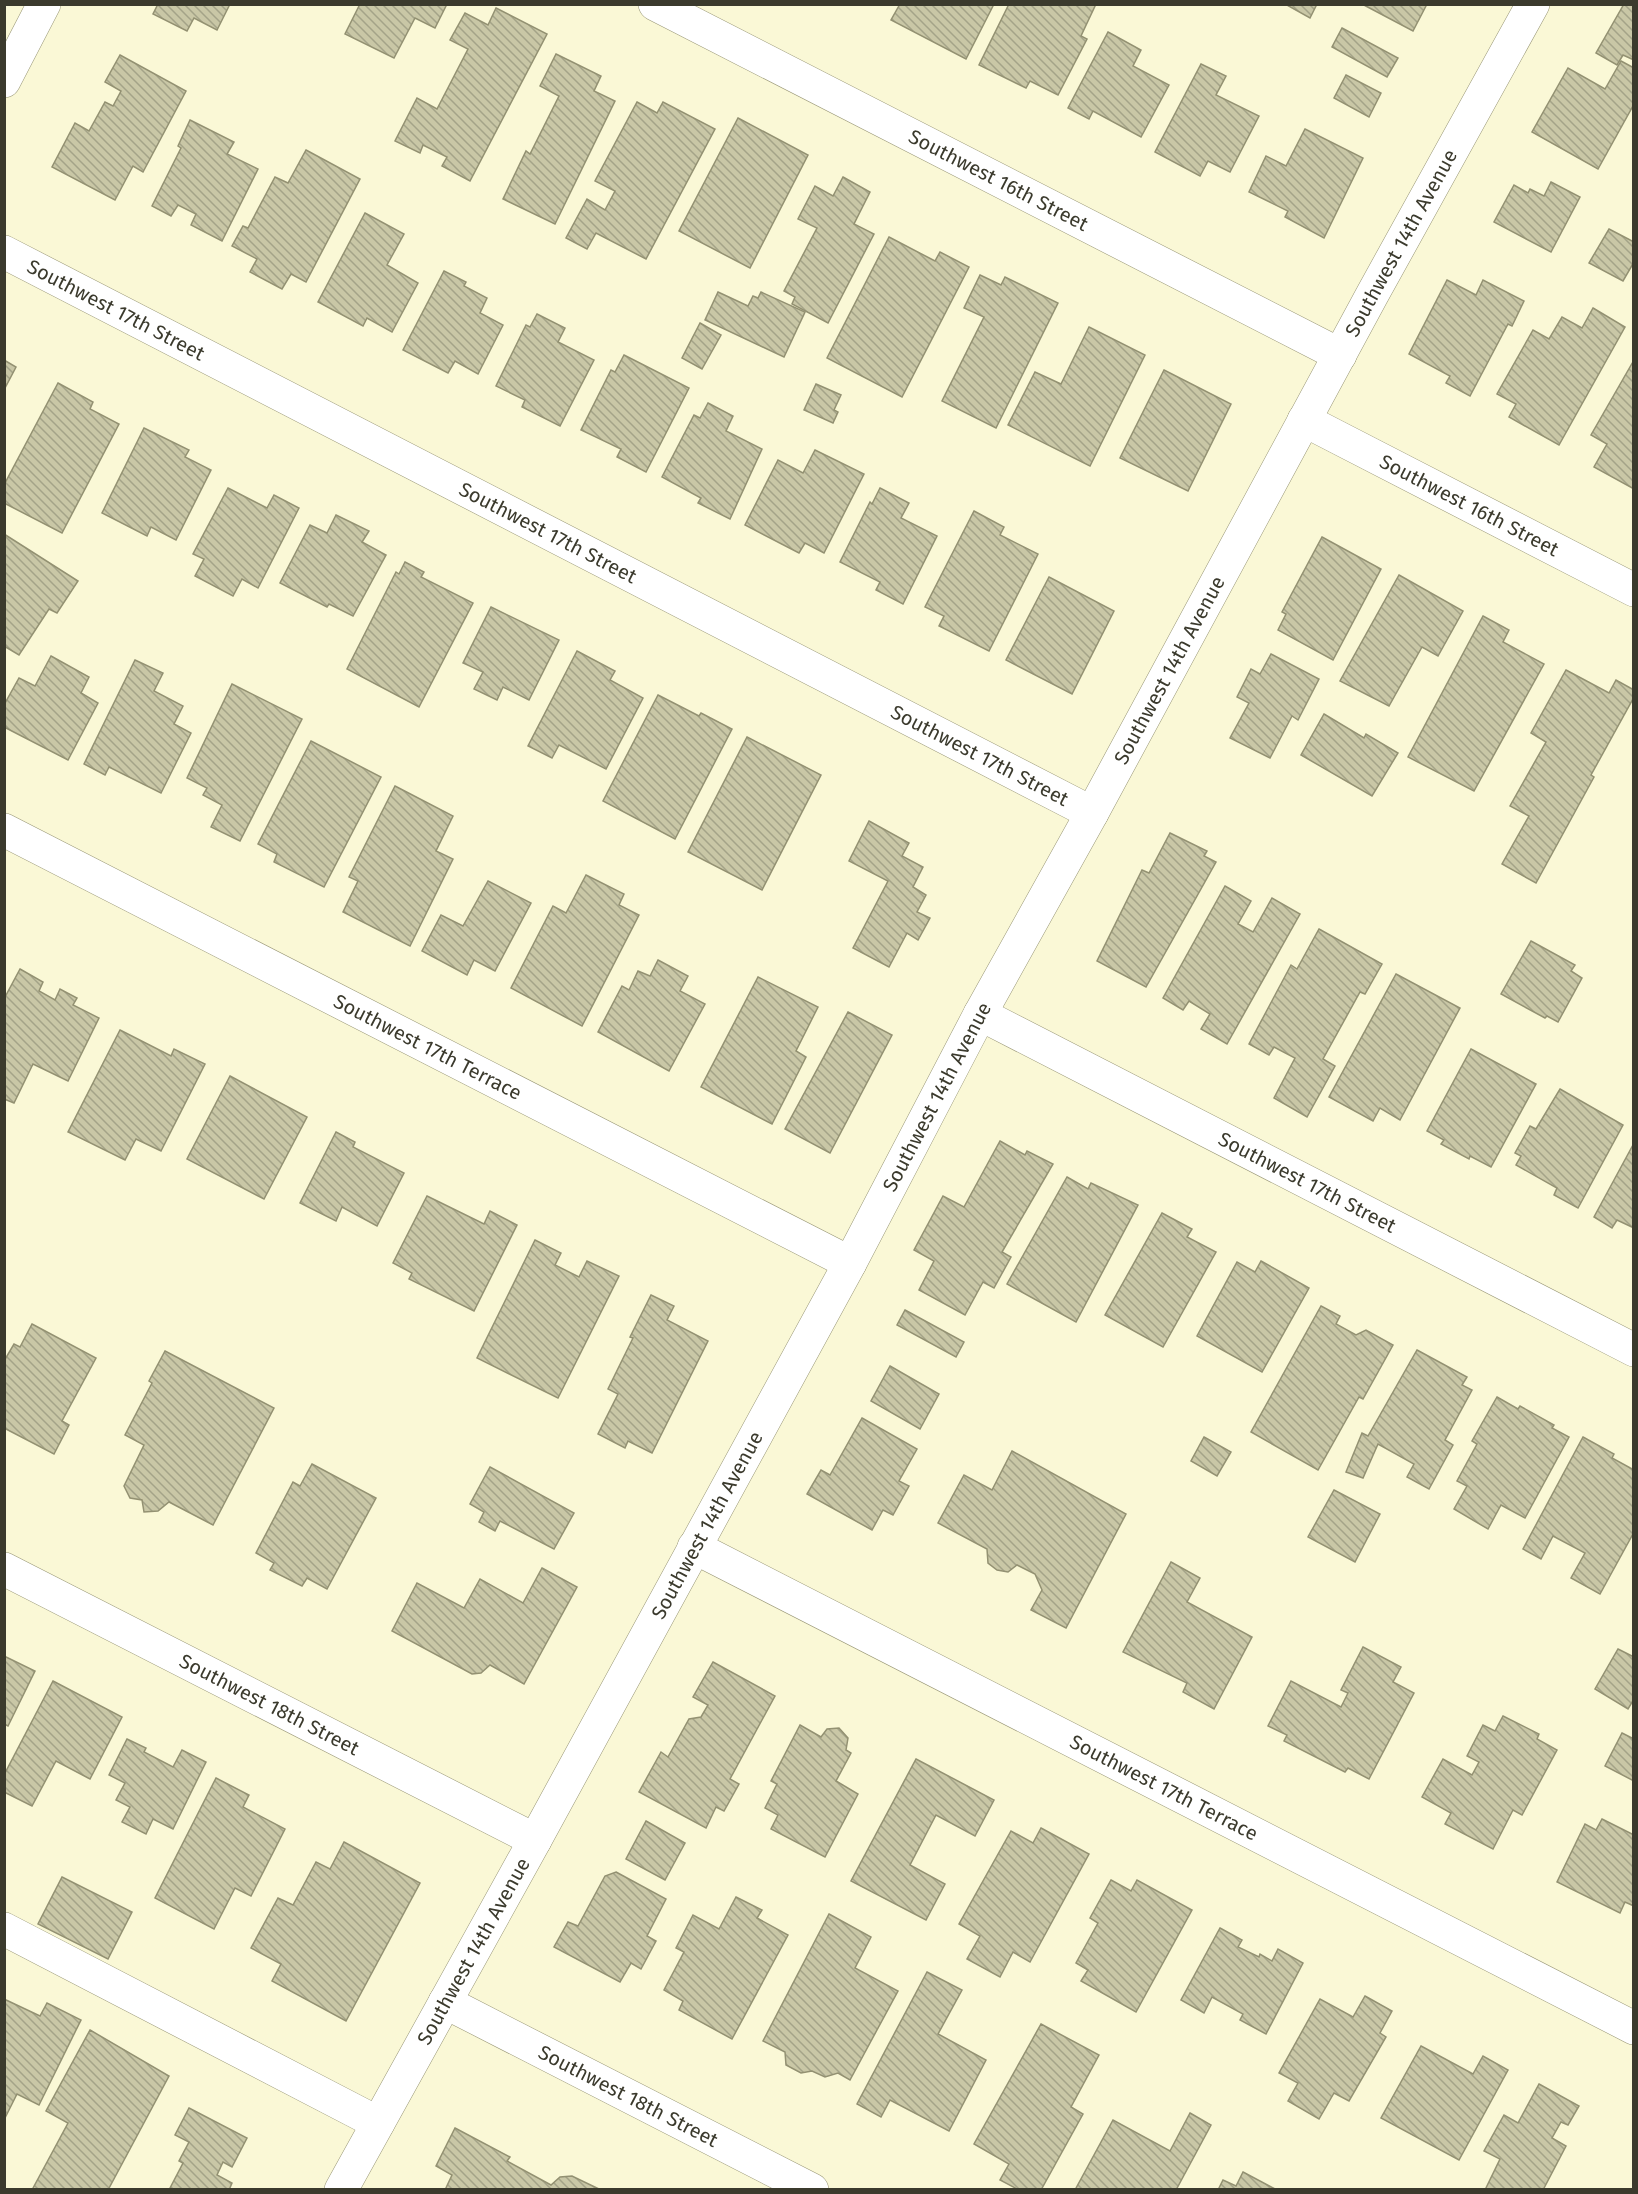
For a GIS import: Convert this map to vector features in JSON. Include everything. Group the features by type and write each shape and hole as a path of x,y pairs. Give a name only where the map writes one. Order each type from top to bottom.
{"street":[{"path":"4,81 44,4"},
{"name":"Southwest 16th Street","path":"655,4 1340,356"},
{"name":"Southwest 14th Avenue","path":"341,2190 850,1263 980,1014 1533,4"},
{"name":"Southwest 17th Street","path":"4,252 1092,813"},
{"name":"Southwest 16th Street","path":"1305,420 1634,590"},
{"name":"Southwest 17th Terrace","path":"4,830 850,1263"},
{"name":"Southwest 17th Street","path":"980,1014 1634,1350"},
{"name":"Southwest 17th Terrace","path":"694,1547 1634,2028"},
{"name":"Southwest 18th Street","path":"4,1569 535,1840"},
{"path":"4,1929 378,2123"},
{"name":"Southwest 18th Street","path":"445,2002 812,2190"}],"building":[{"path":"158,4 230,4 217,30 194,18 187,31 153,14"},
{"path":"360,4 447,4 435,28 415,18 394,58 345,34"},
{"path":"900,4 994,4 966,59 891,20"},
{"path":"1009,4 1096,4 1081,36 1087,39 1058,95 1030,81 1026,88 979,65"},
{"path":"1285,4 1317,4 1310,18"},
{"path":"1362,4 1427,4 1413,31"},
{"path":"1624,4 1634,4 1634,60 1623,55 1617,65 1596,53"},
{"path":"496,8 547,34 470,181 442,166 447,157 423,145 420,153 395,141 417,98 437,109 468,49 450,40 465,13 488,25"},
{"path":"1342,28 1398,58 1387,77 1332,47"},
{"path":"1108,32 1141,50 1133,66 1169,85 1141,137 1093,111 1089,119 1068,108"},
{"path":"556,54 601,76 594,91 615,101 555,224 503,199 526,151 530,154 559,96 540,86"},
{"path":"120,55 186,91 143,172 133,166 115,200 52,167 75,123 89,131 105,102 113,106 121,91 105,82"},
{"path":"1621,61 1634,68 1634,104 1598,169 1532,132 1568,68 1605,89"},
{"path":"1201,64 1226,76 1216,95 1259,116 1230,172 1208,161 1200,176 1155,152"},
{"path":"1346,75 1381,93 1369,117 1334,98"},
{"path":"637,102 657,113 663,102 715,129 646,259 596,233 587,249 566,238 587,199 605,210 615,191 595,181"},
{"path":"738,118 808,155 750,268 679,231"},
{"path":"190,120 234,142 227,154 258,169 222,241 191,225 196,214 178,205 171,216 152,206 181,148 178,146"},
{"path":"1305,129 1363,158 1324,238 1285,217 1288,211 1249,192 1266,156 1286,166"},
{"path":"306,150 360,179 306,282 291,274 282,289 250,272 257,259 232,246 243,226 248,228 275,177 288,183"},
{"path":"843,177 870,192 854,224 874,234 828,323 792,304 795,297 784,291 817,228 798,219 815,186 833,196"},
{"path":"1551,182 1580,197 1551,252 1494,222 1514,185 1528,193 1530,189 1544,196"},
{"path":"365,213 404,234 387,265 418,283 392,332 367,318 363,326 318,302"},
{"path":"1609,229 1634,242 1634,262 1623,281 1589,263"},
{"path":"889,237 935,261 940,252 969,267 902,397 827,358"},
{"path":"444,271 466,282 464,286 487,298 480,313 503,325 478,374 455,361 448,373 403,350"},
{"path":"980,275 1001,285 1005,277 1058,303 996,428 942,401 984,317 964,308"},
{"path":"1447,280 1476,295 1483,280 1524,301 1512,326 1508,324 1470,396 1446,383 1450,376 1409,354"},
{"path":"718,292 748,306 753,296 758,298 761,292 805,312 784,357 705,320"},
{"path":"1593,308 1625,327 1559,445 1509,417 1516,404 1497,394 1533,330 1549,339 1562,317 1582,328"},
{"path":"537,314 565,328 558,342 594,360 560,426 522,407 525,400 496,386 526,325 530,327"},
{"path":"700,323 721,335 702,369 682,358"},
{"path":"1089,327 1145,355 1090,466 1008,425 1035,372 1061,384"},
{"path":"624,355 689,388 646,472 617,457 621,449 581,430 611,370 615,372"},
{"path":"4,360 16,367 4,390"},
{"path":"1634,360 1634,489 1594,467 1607,444 1591,435"},
{"path":"1164,370 1231,404 1188,491 1120,458"},
{"path":"58,383 93,402 90,409 119,424 62,533 4,503 4,485"},
{"path":"816,384 841,395 834,410 838,412 833,423 804,410"},
{"path":"708,403 733,416 726,431 762,449 730,519 698,503 701,498 662,477 694,415 700,418"},
{"path":"144,428 189,450 185,457 211,470 176,540 151,527 147,536 102,513"},
{"path":"815,450 864,474 824,553 805,543 799,553 745,525 778,460 803,473"},
{"path":"228,488 267,508 274,495 299,508 258,588 242,579 233,596 195,576 204,559 193,554"},
{"path":"880,488 909,503 901,518 937,536 903,604 876,590 880,582 840,562 870,502 872,504"},
{"path":"974,511 1004,527 1000,535 1038,554 989,651 939,626 944,616 925,607"},
{"path":"336,515 369,531 362,542 386,555 353,616 329,604 327,607 280,583 310,525 327,533"},
{"path":"4,534 78,581 57,613 49,609 19,655 4,646"},
{"path":"1322,537 1381,569 1333,660 1278,630 1286,614 1282,612"},
{"path":"405,562 424,572 421,577 473,603 419,707 347,669 396,572 399,574"},
{"path":"1399,575 1463,611 1438,656 1422,647 1389,706 1340,681"},
{"path":"1049,577 1114,611 1072,694 1006,660"},
{"path":"491,607 559,640 529,700 503,687 497,700 474,689 483,672 463,663"},
{"path":"1483,616 1509,630 1503,642 1544,664 1474,791 1408,757"},
{"path":"577,651 615,671 610,680 643,698 606,769 559,745 552,758 528,746"},
{"path":"1271,654 1319,679 1298,720 1292,716 1270,758 1230,738 1249,703 1237,697 1251,669 1260,674"},
{"path":"51,656 89,677 81,693 98,703 68,760 4,727 4,705 19,678 35,686"},
{"path":"135,660 163,673 154,691 183,706 174,724 191,733 161,793 109,767 105,775 84,764"},
{"path":"1566,670 1609,693 1616,680 1634,690 1634,697 1591,775 1594,777 1536,883 1502,864 1529,816 1510,806 1546,742 1531,733"},
{"path":"232,684 302,719 240,841 211,827 222,805 203,795 207,788 187,778"},
{"path":"658,695 699,716 701,713 732,729 675,839 603,801"},
{"path":"1324,714 1364,738 1366,734 1398,753 1372,796 1301,755"},
{"path":"747,737 821,775 762,890 688,852"},
{"path":"311,741 381,777 324,887 274,862 277,854 258,844"},
{"path":"395,786 453,816 436,851 453,859 410,946 343,912 358,881 349,877"},
{"path":"869,821 909,843 902,856 923,867 913,887 926,895 917,912 930,918 918,940 907,933 889,967 853,948 888,881 849,861"},
{"path":"1170,833 1207,851 1204,856 1216,862 1146,987 1097,961 1142,870 1149,873"},
{"path":"586,875 624,894 619,905 639,915 582,1026 511,988 553,906 566,913"},
{"path":"488,881 531,903 495,971 474,960 467,975 422,951 441,915 463,926"},
{"path":"1225,886 1251,901 1238,924 1253,932 1272,898 1300,914 1227,1044 1201,1029 1210,1014 1189,1001 1183,1010 1163,998"},
{"path":"1319,929 1382,964 1365,994 1360,992 1323,1059 1335,1066 1307,1117 1274,1098 1295,1058 1274,1047 1269,1055 1249,1044 1291,965 1297,969"},
{"path":"1531,941 1575,965 1571,971 1582,978 1558,1022 1547,1016 1545,1018 1501,994"},
{"path":"658,960 688,976 680,991 705,1004 669,1071 598,1032 622,986 629,990 638,971 650,976"},
{"path":"20,969 43,982 39,991 55,1000 60,989 77,998 73,1005 99,1018 68,1081 33,1064 14,1103 4,1099 4,999"},
{"path":"1396,974 1460,1008 1400,1120 1380,1108 1373,1121 1329,1097"},
{"path":"758,977 818,1007 796,1051 806,1057 772,1124 701,1087"},
{"path":"848,1012 892,1035 830,1153 785,1129"},
{"path":"120,1030 171,1056 174,1049 205,1064 161,1151 136,1139 125,1160 68,1132"},
{"path":"1471,1049 1536,1084 1491,1167 1470,1156 1469,1159 1441,1144 1444,1140 1427,1131"},
{"path":"230,1076 307,1117 264,1199 187,1159"},
{"path":"1560,1089 1623,1125 1578,1208 1554,1195 1557,1188 1516,1165 1521,1156 1515,1153 1530,1126 1536,1129"},
{"path":"336,1132 355,1142 353,1147 404,1173 377,1226 342,1207 336,1221 300,1203"},
{"path":"1000,1141 1025,1155 1027,1151 1053,1164 1002,1252 1011,1257 994,1288 983,1282 965,1315 919,1290 934,1261 914,1250 943,1196 964,1207"},
{"path":"1634,1143 1634,1228 1617,1220 1612,1228 1594,1217"},
{"path":"1067,1177 1088,1189 1091,1183 1138,1205 1076,1322 1007,1284"},
{"path":"427,1196 484,1224 490,1211 517,1225 474,1311 409,1279 412,1273 393,1263"},
{"path":"1162,1213 1192,1229 1187,1237 1216,1252 1163,1347 1105,1315"},
{"path":"535,1240 561,1253 555,1265 579,1277 587,1261 619,1276 558,1398 477,1358"},
{"path":"1261,1261 1309,1288 1262,1372 1197,1336 1237,1262 1255,1272"},
{"path":"651,1295 674,1306 667,1320 708,1341 652,1453 628,1441 625,1448 598,1434 618,1394 608,1389"},
{"path":"1321,1306 1340,1316 1336,1324 1356,1335 1366,1330 1393,1345 1363,1399 1359,1397 1318,1470 1251,1432"},
{"path":"905,1310 964,1342 956,1357 897,1325"},
{"path":"32,1324 96,1358 62,1421 69,1425 54,1454 4,1428 4,1361 14,1344 20,1347"},
{"path":"1417,1350 1467,1377 1462,1385 1472,1390 1445,1440 1453,1445 1429,1489 1407,1477 1414,1464 1378,1444 1363,1478 1346,1472 1362,1433 1368,1436"},
{"path":"165,1351 274,1408 213,1525 169,1502 158,1511 144,1512 142,1500 130,1498 124,1486 144,1445 125,1435 152,1383 149,1381"},
{"path":"890,1366 939,1394 920,1429 871,1401"},
{"path":"1497,1397 1518,1409 1520,1406 1554,1425 1552,1428 1569,1437 1525,1518 1501,1505 1488,1529 1454,1509 1467,1486 1457,1481 1477,1444 1472,1441"},
{"path":"862,1418 917,1449 899,1481 909,1486 893,1515 883,1510 872,1530 807,1494 821,1470 830,1475"},
{"path":"1204,1437 1231,1452 1217,1476 1191,1461"},
{"path":"1583,1437 1614,1454 1612,1458 1634,1470 1634,1532 1600,1594 1571,1578 1585,1553 1553,1536 1541,1559 1523,1549"},
{"path":"1012,1451 1126,1514 1066,1628 1031,1610 1042,1590 1035,1574 1017,1565 1008,1572 997,1570 988,1563 987,1549 938,1523 964,1475 992,1490"},
{"path":"312,1464 376,1498 327,1589 307,1578 302,1586 270,1570 274,1563 256,1553 293,1482 300,1486"},
{"path":"490,1467 574,1513 554,1549 500,1521 495,1531 479,1522 484,1512 470,1504"},
{"path":"1334,1490 1380,1514 1355,1562 1308,1537"},
{"path":"1171,1562 1200,1578 1187,1602 1252,1637 1214,1709 1183,1692 1187,1683 1123,1652"},
{"path":"542,1568 577,1587 524,1684 490,1665 481,1673 472,1674 392,1631 417,1583 464,1608 480,1579 523,1603"},
{"path":"1363,1647 1401,1667 1393,1682 1414,1693 1369,1779 1348,1768 1345,1772 1284,1741 1287,1735 1268,1726 1291,1681 1341,1707 1348,1693 1341,1690"},
{"path":"1618,1649 1634,1657 1634,1699 1628,1709 1595,1689"},
{"path":"4,1656 35,1671 8,1726 4,1724"},
{"path":"713,1662 775,1696 730,1779 739,1784 724,1811 716,1807 706,1828 639,1792 661,1752 668,1757 689,1719 701,1717 708,1705 693,1697"},
{"path":"53,1681 122,1717 90,1779 56,1761 32,1806 4,1792 4,1775"},
{"path":"1503,1716 1539,1734 1537,1739 1557,1750 1522,1815 1513,1810 1493,1849 1445,1824 1451,1813 1422,1797 1443,1759 1472,1775 1479,1762 1467,1756 1483,1725 1495,1731"},
{"path":"800,1725 821,1737 827,1729 839,1728 848,1738 846,1750 851,1753 836,1781 858,1794 825,1857 771,1829 778,1815 765,1808 777,1784 771,1781"},
{"path":"1622,1733 1634,1739 1634,1781 1605,1766"},
{"path":"127,1739 146,1748 144,1752 173,1767 182,1750 206,1762 173,1829 153,1819 146,1834 122,1822 130,1807 116,1800 125,1783 109,1775"},
{"path":"916,1759 994,1800 975,1836 936,1815 910,1865 945,1884 926,1920 851,1881"},
{"path":"216,1778 249,1795 243,1807 285,1829 251,1896 235,1888 214,1929 155,1898"},
{"path":"1602,1819 1634,1835 1634,1906 1625,1902 1620,1913 1557,1882 1585,1824 1596,1830"},
{"path":"646,1821 685,1843 665,1880 626,1859"},
{"path":"1041,1828 1089,1854 1030,1962 1013,1952 1000,1977 967,1959 980,1936 959,1924 1011,1831 1033,1843"},
{"path":"344,1842 420,1883 346,2021 272,1981 281,1964 251,1948 278,1898 293,1905 316,1862 330,1869"},
{"path":"616,1872 666,1899 647,1936 656,1941 641,1969 631,1963 620,1982 554,1947 568,1922 578,1926 605,1876"},
{"path":"62,1877 132,1912 108,1959 38,1924"},
{"path":"1111,1880 1131,1891 1137,1880 1192,1910 1136,2012 1081,1981 1088,1970 1076,1963 1098,1923 1090,1918"},
{"path":"736,1897 762,1910 757,1918 788,1935 732,2039 679,2010 683,2001 664,1990 684,1952 676,1948 693,1915 719,1929"},
{"path":"829,1914 871,1937 855,1968 898,1991 850,2080 838,2073 825,2077 812,2071 801,2073 786,2065 785,2052 763,2041"},
{"path":"1220,1928 1242,1940 1238,1947 1259,1957 1260,1954 1272,1961 1278,1949 1303,1963 1266,2034 1240,2020 1243,2014 1212,1997 1204,2013 1181,2000"},
{"path":"927,1972 962,1990 938,2034 986,2060 949,2131 890,2100 881,2117 857,2104"},
{"path":"1365,1996 1392,2011 1380,2033 1386,2037 1349,2101 1334,2093 1319,2119 1288,2101 1298,2083 1279,2073 1320,1999 1353,2017"},
{"path":"4,1999 40,2016 47,2003 81,2020 39,2105 17,2094 4,2120"},
{"path":"1041,2024 1099,2055 1071,2107 1083,2114 1041,2190 1019,2190 1000,2180 1009,2164 974,2144"},
{"path":"90,2030 169,2076 108,2190 32,2190 68,2123 46,2111"},
{"path":"1421,2046 1473,2074 1483,2056 1508,2070 1459,2160 1381,2118"},
{"path":"1539,2084 1579,2106 1568,2125 1561,2122 1552,2138 1566,2146 1543,2190 1485,2190 1500,2159 1484,2151 1504,2115 1518,2123"},
{"path":"189,2108 247,2138 232,2167 223,2162 217,2175 232,2183 229,2190 169,2190 183,2163 179,2161 189,2142 175,2135"},
{"path":"1190,2113 1211,2125 1176,2190 1075,2190 1113,2120 1170,2151"},
{"path":"455,2128 510,2157 507,2161 551,2185 560,2177 572,2176 601,2190 445,2190 452,2175 436,2166"},
{"path":"1243,2172 1277,2190 1218,2190 1223,2180 1236,2186"}]}
